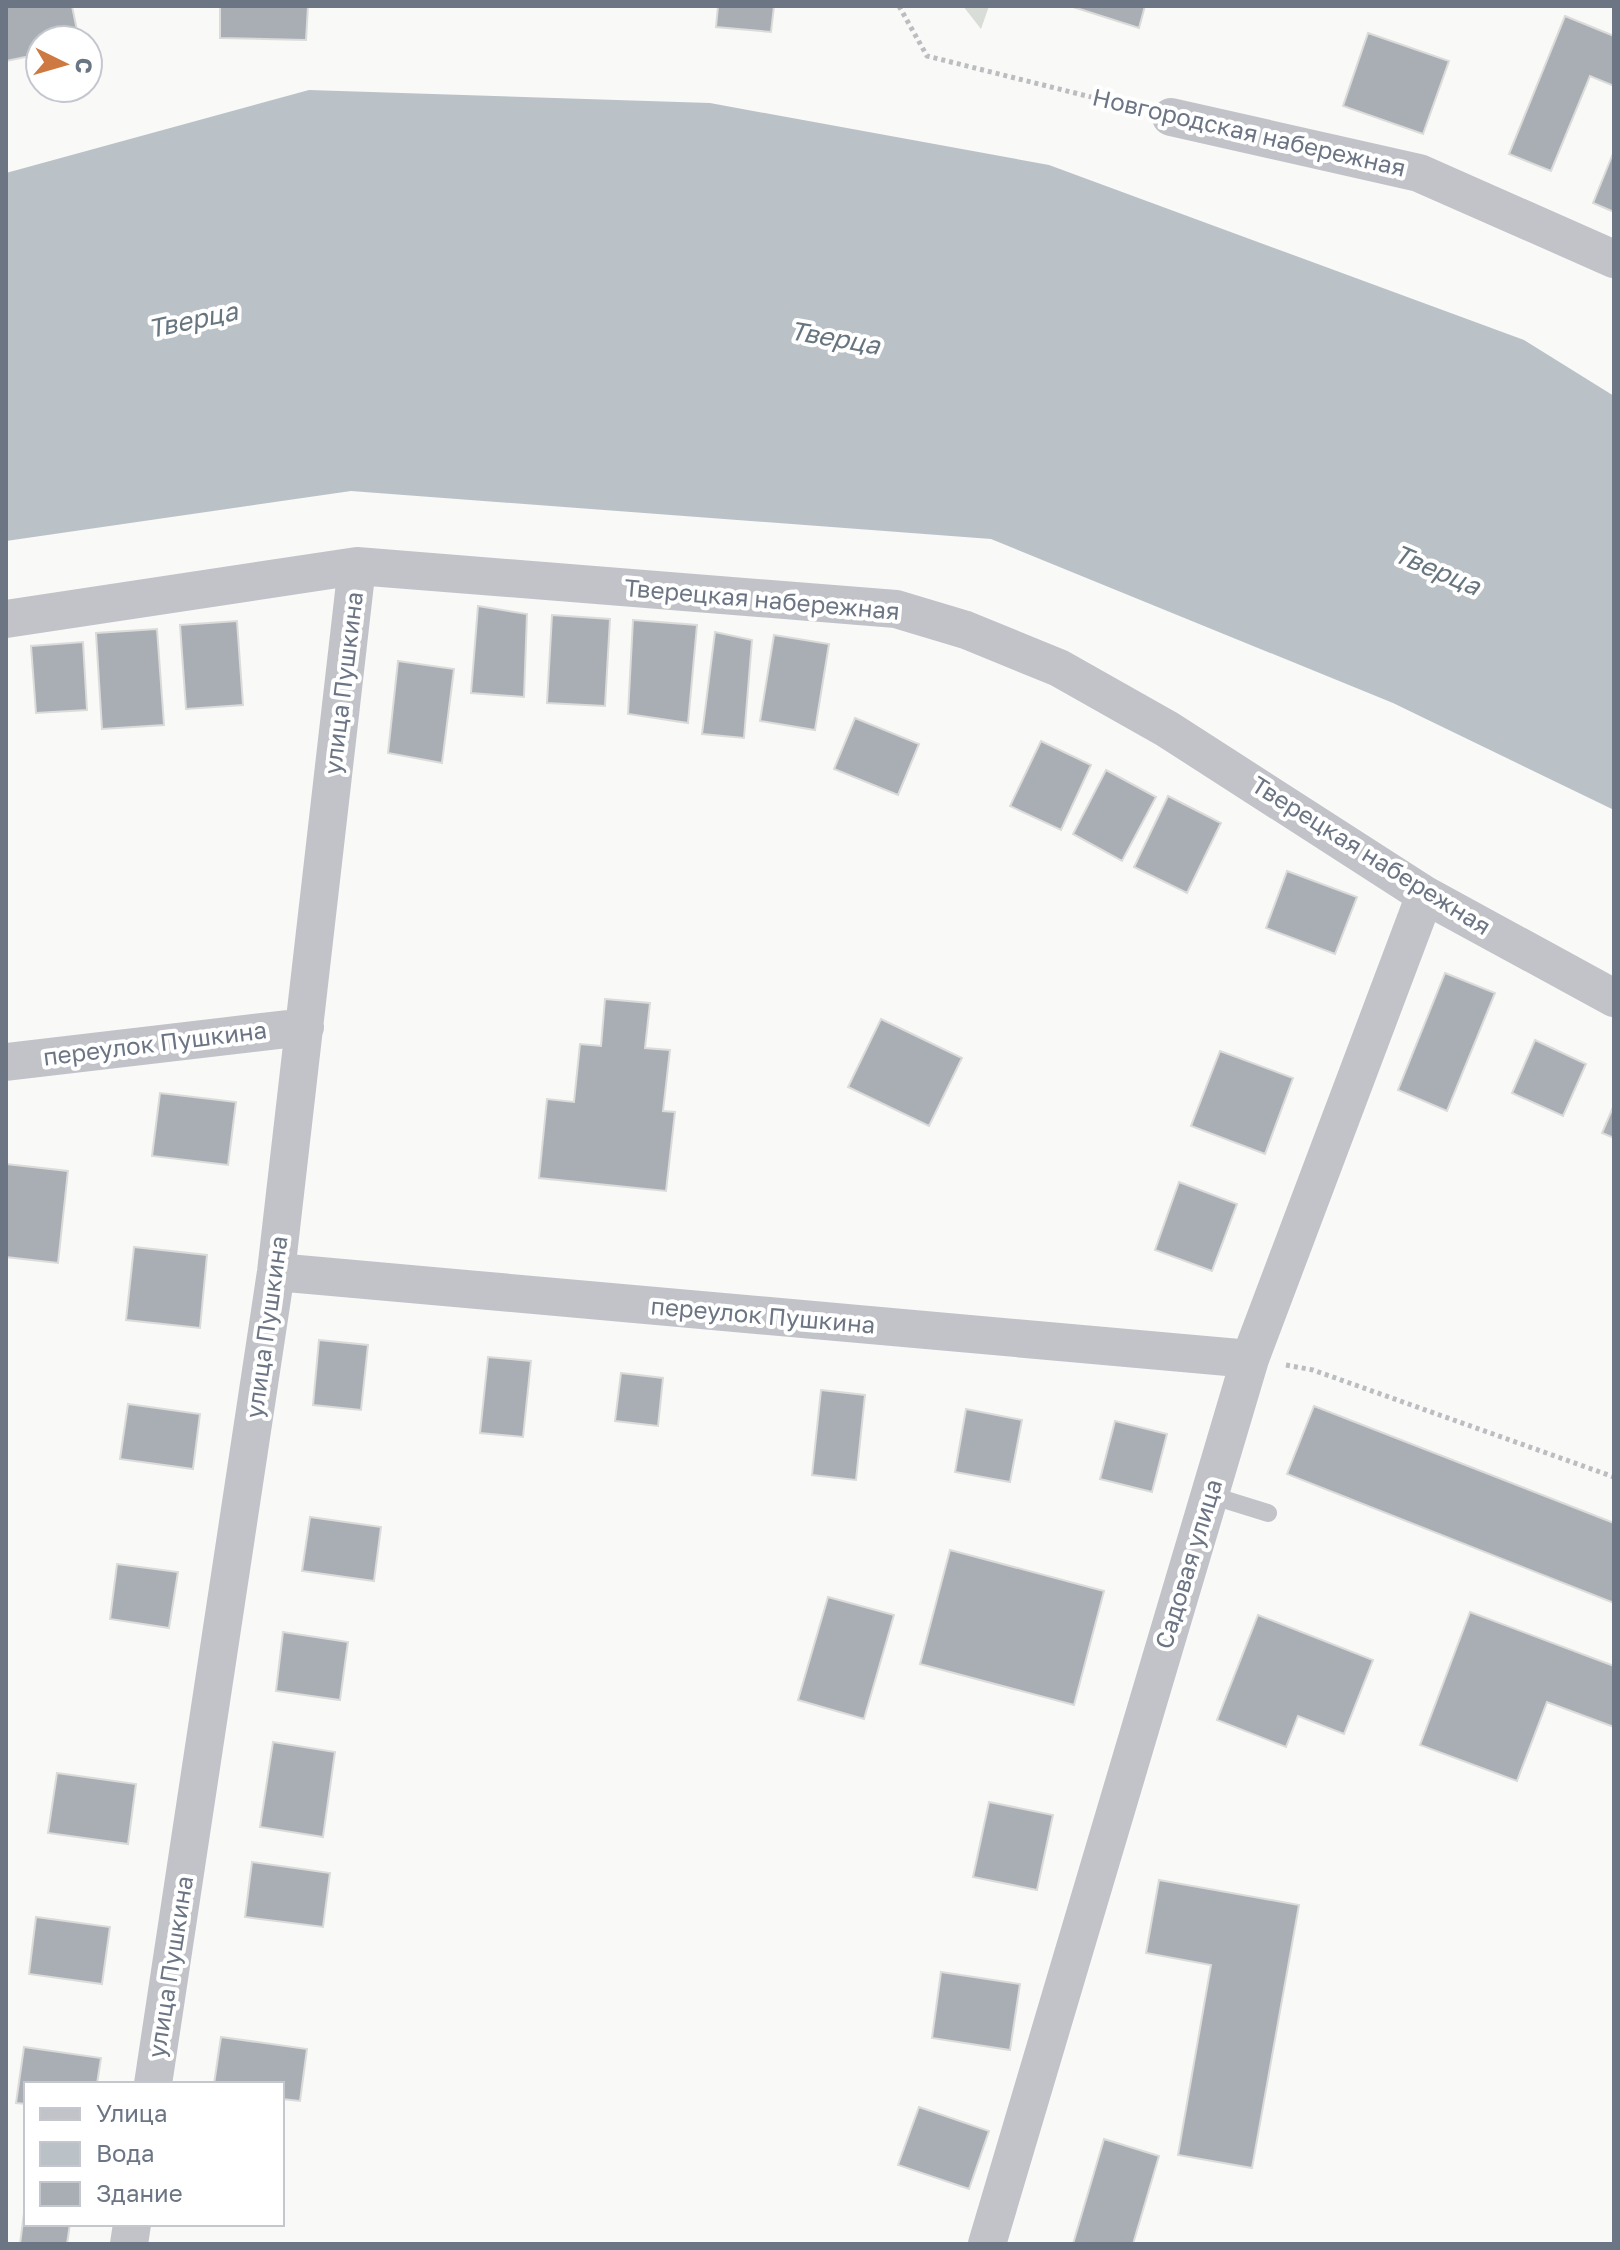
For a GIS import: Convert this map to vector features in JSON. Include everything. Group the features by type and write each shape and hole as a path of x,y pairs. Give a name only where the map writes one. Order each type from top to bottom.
{"street":[{"name":"Новгородская набережная","path":"1171,117 1419,173 1614,259"},
{"name":"Тверецкая набережная","path":"6,619 357,566 896,609 966,630 1059,668 1167,729 1425,895 1614,998"},
{"name":"улица Пушкина","path":"153,2082 276,1272 357,566"},
{"name":"Садовая улица","path":"987,2244 1250,1359 1425,895"},
{"name":"переулок Пушкина","path":"6,1062 305,1027"},
{"name":"переулок Пушкина","path":"276,1272 1250,1359"}],"lane":[{"path":"1210,1495 1268,1513"}],"path":[{"name":"Новгородская набережная","path":"899,6 927,56 1171,117"},
{"path":"1250,1359 1313,1370 1614,1477"}],"shaded area":[{"path":"963,6 989,6 981,29"}],"water":[{"name":"Тверца","path":"309,90 710,103 1049,165 1524,340 1614,396 1614,810 1393,703 991,539 351,491 6,541 6,173"}],"building":[{"path":"6,6 72,6 76,24 24,24 24,57 6,61"},
{"path":"220,6 308,6 306,40 220,38"},
{"path":"718,6 774,6 771,32 716,27"},
{"path":"1070,6 1145,6 1139,28"},
{"path":"1565,16 1614,36 1614,86 1590,76 1551,171 1509,154"},
{"path":"1368,33 1449,61 1423,134 1343,106"},
{"path":"1614,151 1614,212 1593,203"},
{"path":"478,606 527,614 524,697 471,693"},
{"path":"552,615 610,619 605,706 547,703"},
{"path":"633,620 697,625 688,723 628,714"},
{"path":"237,621 243,705 186,709 180,625"},
{"path":"157,629 164,725 102,729 96,633"},
{"path":"715,632 752,640 744,738 702,734"},
{"path":"774,635 829,644 815,730 760,721"},
{"path":"83,642 87,710 36,713 31,646"},
{"path":"398,661 454,669 442,763 388,753"},
{"path":"855,718 919,744 898,795 834,769"},
{"path":"1041,741 1091,765 1061,830 1010,806"},
{"path":"1106,770 1156,797 1122,861 1073,834"},
{"path":"1168,796 1221,823 1187,893 1134,867"},
{"path":"1287,871 1357,897 1335,954 1266,928"},
{"path":"1445,973 1495,993 1447,1111 1398,1090"},
{"path":"605,999 650,1003 645,1048 670,1050 663,1111 675,1112 666,1191 539,1178 547,1099 574,1102 580,1044 601,1046"},
{"path":"881,1019 962,1058 929,1126 848,1087"},
{"path":"1535,1040 1586,1064 1563,1116 1512,1093"},
{"path":"1220,1051 1293,1078 1265,1154 1191,1126"},
{"path":"160,1093 236,1102 228,1165 152,1156"},
{"path":"1614,1105 1614,1138 1602,1133"},
{"path":"6,1164 68,1171 58,1263 6,1257"},
{"path":"1179,1182 1237,1204 1212,1271 1155,1250"},
{"path":"134,1247 207,1255 200,1328 126,1320"},
{"path":"319,1340 368,1345 361,1410 313,1405"},
{"path":"488,1357 531,1361 523,1437 480,1433"},
{"path":"621,1373 663,1378 658,1426 615,1421"},
{"path":"821,1390 865,1395 856,1480 812,1475"},
{"path":"128,1404 200,1414 193,1469 120,1459"},
{"path":"1314,1406 1614,1523 1614,1603 1287,1474"},
{"path":"966,1409 1022,1420 1010,1482 955,1472"},
{"path":"1115,1421 1167,1434 1152,1492 1100,1479"},
{"path":"310,1517 381,1527 374,1581 302,1571"},
{"path":"950,1550 1104,1591 1074,1705 920,1664"},
{"path":"117,1564 178,1572 169,1628 110,1619"},
{"path":"828,1597 894,1615 864,1719 798,1700"},
{"path":"1470,1612 1614,1666 1614,1727 1547,1702 1517,1781 1420,1745"},
{"path":"1258,1615 1373,1660 1344,1734 1298,1716 1286,1747 1217,1720"},
{"path":"283,1632 348,1642 340,1700 276,1691"},
{"path":"273,1742 335,1752 323,1837 260,1827"},
{"path":"57,1773 136,1784 128,1844 48,1833"},
{"path":"989,1802 1053,1815 1037,1890 973,1877"},
{"path":"252,1862 330,1873 323,1927 245,1917"},
{"path":"1159,1880 1299,1905 1252,2168 1178,2155 1211,1965 1146,1953"},
{"path":"36,1917 110,1927 102,1984 29,1974"},
{"path":"941,1972 1020,1984 1010,2050 932,2038"},
{"path":"221,2037 307,2049 300,2101 284,2099 284,2082 214,2082"},
{"path":"24,2047 101,2058 97,2082 24,2082 24,2104 16,2103"},
{"path":"919,2107 989,2131 969,2189 898,2165"},
{"path":"1104,2139 1159,2156 1133,2244 1073,2244"},
{"path":"24,2213 24,2226 70,2226 67,2244 20,2244"}]}
